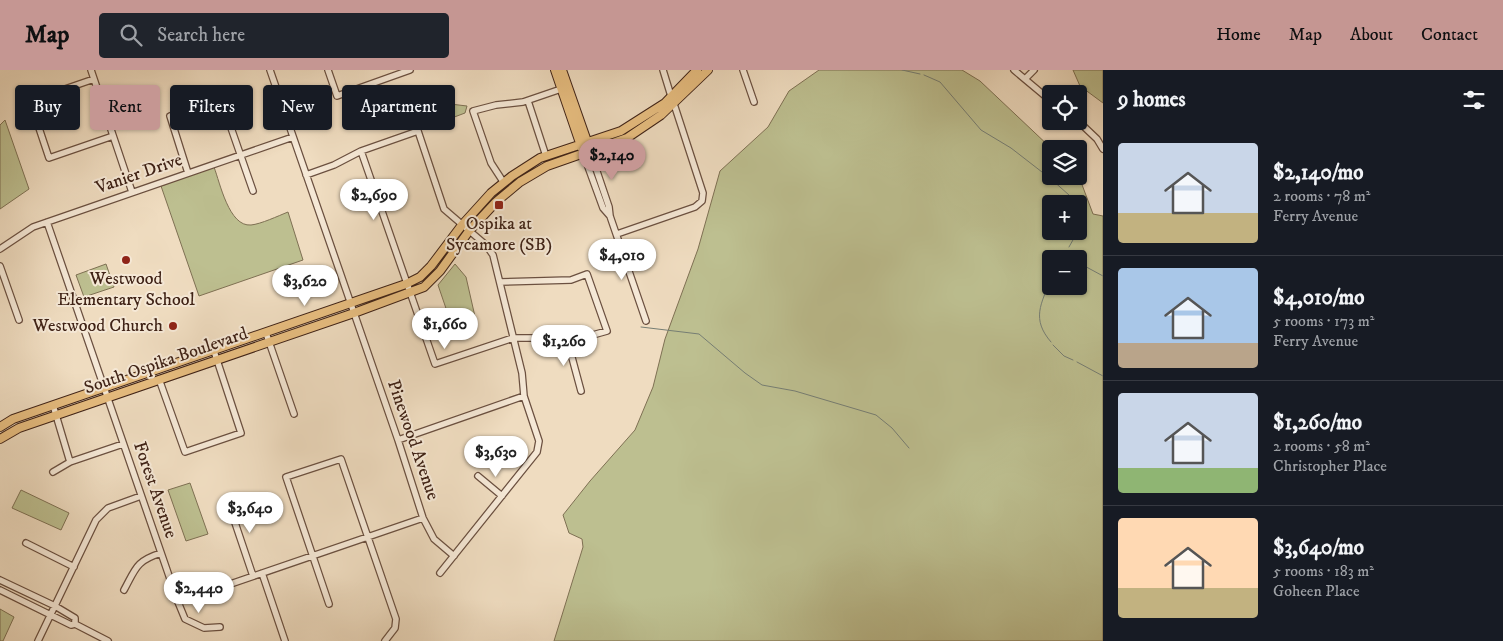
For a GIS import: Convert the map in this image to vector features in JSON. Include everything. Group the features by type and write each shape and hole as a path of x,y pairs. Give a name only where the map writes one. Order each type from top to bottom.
{"main road":[{"path":"555,70 565,88"},
{"path":"562,70 565,88 587,152"},
{"name":"South Ospika Boulevard","path":"0,439 19,428 354,313 424,286 440,271 469,231 496,202 520,182 547,166 627,138 662,116 697,70"},
{"name":"South Ospika Boulevard","path":"0,427 12,419 350,304 420,277 491,193 512,176 546,156 621,131 665,103 673,100 708,70"}],"street":[{"path":"91,70 132,192"},
{"name":"Pinewood Avenue","path":"270,70 398,440 423,518 434,539 454,556"},
{"path":"328,70 338,96 410,70"},
{"path":"617,234 695,207 702,201 703,193 663,70"},
{"path":"743,70 754,102"},
{"path":"1014,70 1042,93"},
{"path":"1025,79 1034,70"},
{"path":"94,79 30,101 49,158 113,136"},
{"path":"504,183 491,163 473,111 496,105 528,101 565,88"},
{"path":"188,173 170,116 221,99 253,190"},
{"path":"528,101 546,156"},
{"path":"1087,130 1097,139 1103,149"},
{"path":"306,175 334,165 361,151 418,131 444,209 486,245 493,255 522,373 524,396 540,441 537,452 440,573"},
{"name":"Vanier Drive","path":"0,249 33,227 293,137"},
{"path":"361,151 435,364 513,338 582,338 607,331 587,274 571,280 500,282"},
{"path":"587,152 603,208 610,216 617,234 646,321"},
{"name":"Forest Avenue","path":"47,222 185,619 204,628 220,627"},
{"path":"0,266 19,320"},
{"path":"266,333 294,414"},
{"path":"567,339 581,391"},
{"path":"159,380 185,452 241,433 214,350"},
{"path":"398,440 524,396"},
{"path":"53,405 70,462"},
{"path":"53,472 70,462 123,444"},
{"path":"330,604 286,477 341,458 396,619 395,628 385,641"},
{"path":"478,476 502,496"},
{"path":"38,641 96,520 108,508 141,496"},
{"path":"227,499 253,576"},
{"path":"178,602 423,518"},
{"path":"26,543 74,567"},
{"path":"124,590 138,563 147,557 161,553"},
{"path":"262,573 285,641"},
{"path":"0,580 55,606 75,618 75,624"},
{"path":"0,590 108,641"}],"green space":[{"path":"819,70 962,70 980,81 1042,140 1042,185 1082,185 1086,195 1042,195 1042,240 1087,240 1087,198 1093,214 1103,216 1103,641 554,641 583,547 582,539 569,533 563,515 635,430 653,387 665,339 698,249 720,171 768,127 789,91"},
{"path":"1073,70 1103,70 1103,103 1087,91 1087,85 1080,85"},
{"path":"455,105 467,106 465,113 455,117"},
{"path":"5,120 29,189 0,209 0,125"},
{"path":"214,167 226,203 231,212 243,224 251,225 270,220 288,212 303,260 199,296 161,186"},
{"path":"106,264 114,287 84,297 76,275"},
{"path":"455,264 466,277 476,321 453,329 438,285"},
{"path":"190,483 208,534 186,541 168,490"},
{"path":"21,490 69,513 61,530 12,508"},
{"path":"0,609 14,617 3,641 0,641"}],"waterway":[{"path":"902,70 920,74"},
{"path":"924,75 940,82 981,130 1011,148 1069,195"},
{"path":"1069,247 1073,240"},
{"path":"1087,267 1103,276"},
{"path":"1045,295 1041,304 1040,319 1041,326 1051,342"},
{"path":"641,327 699,334 762,385 795,391 876,415 892,428 909,448"},
{"path":"1053,345 1064,356 1073,360"},
{"path":"1077,362 1103,376"}],"place":[{"name":"Ospika at Sycamore (SB)","path":"499,205"},
{"name":"Westwood Elementary School","path":"126,260"},
{"name":"Westwood Church","path":"173,326"}]}
